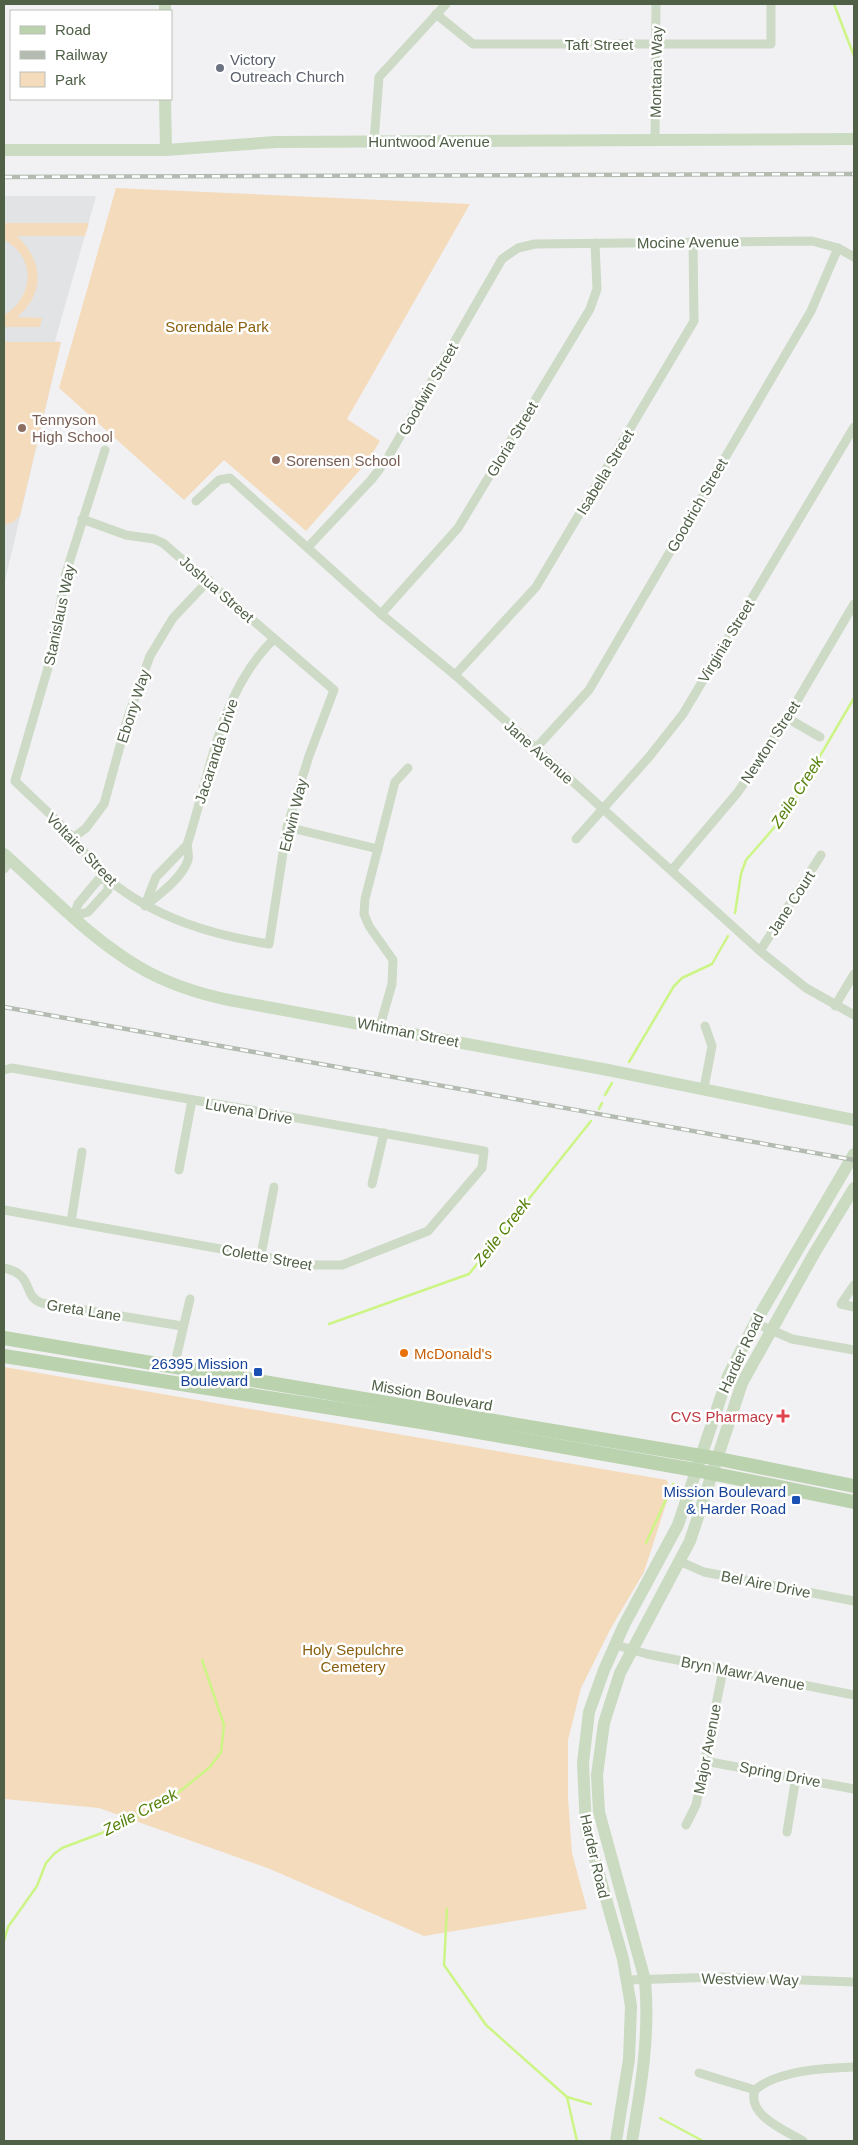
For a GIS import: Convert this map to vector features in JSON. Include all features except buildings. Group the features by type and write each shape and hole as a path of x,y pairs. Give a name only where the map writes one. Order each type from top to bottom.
{"main road":[{"name":"Mission Boulevard","path":"4,1338 719,1459 854,1486"},
{"name":"Mission Boulevard","path":"4,1356 695,1470 854,1502"},
{"path":"372,1416 391,1411 423,1416 431,1411"}],"street":[{"path":"374,141 379,77 446,4"},
{"name":"Montana Way","path":"655,140 656,4"},
{"name":"Taft Street","path":"436,14 473,44 771,44 770,4"},
{"path":"165,100 166,150"},
{"name":"Huntwood Avenue","path":"4,150 166,150 253,142 854,139"},
{"name":"Mocine Avenue","path":"518,248 536,244 812,241 838,248 854,257"},
{"name":"Isabella Street","path":"455,675 536,587 694,321 693,242"},
{"name":"Gloria Street","path":"381,614 458,528 590,309 597,289 595,243"},
{"name":"Goodwin Street","path":"308,547 372,479 387,459 502,259 518,248"},
{"name":"Goodrich Street","path":"535,749 589,690 811,311 838,248"},
{"name":"Virginia Street","path":"576,839 604,810 683,714 854,427"},
{"name":"Stanislaus Way","path":"15,781 52,654 65,576 105,450"},
{"name":"Jane Avenue","path":"196,501 219,480 230,478 381,614 455,675 760,951 806,988 854,1015"},
{"name":"Joshua Street","path":"82,519 126,535 154,539 163,543 209,580 334,690"},
{"name":"Ebony Way","path":"73,838 86,828 104,804 128,717 150,656 160,636 209,580"},
{"name":"Newton Street","path":"672,870 738,792 787,718 854,604"},
{"name":"Jacaranda Drive","path":"145,906 162,893 184,868 189,858 187,845 235,693 259,654 274,639"},
{"name":"Edwin Way","path":"269,944 288,827 309,756 334,690"},
{"path":"787,718 820,737"},
{"path":"380,1026 392,984 393,960 364,914 365,899 395,782 408,768"},
{"name":"Voltaire Street","path":"15,781 73,838 84,854 108,880 145,906 218,935 269,944"},
{"path":"288,827 378,848"},
{"name":"Jacaranda Drive","path":"145,906 156,877 187,845"},
{"name":"Jane Court","path":"760,951 821,855"},
{"name":"Whitman Street","path":"6,861 129,961 185,989 229,1000 380,1026 704,1088 853,1120"},
{"path":"98,880 108,880 108,890 88,912 74,916 78,904 98,880"},
{"path":"836,1006 854,974"},
{"path":"704,1088 712,1046 705,1026"},
{"name":"Luvena Drive","path":"4,1070 16,1068 75,1077 192,1100 484,1151"},
{"path":"179,1170 192,1100"},
{"path":"372,1184 384,1133"},
{"name":"Colette Street","path":"4,1210 310,1265 342,1265 420,1235 434,1225 482,1168 484,1151"},
{"path":"71,1222 82,1152"},
{"name":"Harder Road","path":"616,2141 631,2030 627,1980 586,1828 583,1797 583,1763 590,1712 604,1670 624,1625 678,1525 728,1376 754,1323 854,1154"},
{"path":"260,1255 274,1187"},
{"name":"Harder Road","path":"632,2141 646,2049 648,2004 645,1980 598,1812 596,1776 604,1723 620,1673 693,1534 712,1474 719,1459 742,1383 854,1188"},
{"name":"Greta Lane","path":"4,1268 18,1272 23,1277 35,1301 182,1326"},
{"path":"854,1285 841,1304 854,1307"},
{"path":"174,1367 182,1326 190,1300"},
{"path":"754,1323 792,1339 854,1350"},
{"name":"Bel Aire Drive","path":"679,1561 704,1572 854,1601"},
{"path":"616,1645 632,1651"},
{"name":"Bryn Mawr Avenue","path":"632,1651 854,1695"},
{"name":"Major Avenue","path":"686,1825 696,1805 723,1670"},
{"name":"Spring Drive","path":"705,1761 854,1788"},
{"path":"787,1832 796,1777"},
{"name":"Westview Way","path":"645,1980 720,1977 854,1982"},
{"path":"627,1980 645,1980"},
{"path":"803,2141 765,2118 756,2108 753,2095 755,2090 763,2083 780,2076 854,2067"},
{"path":"699,2073 755,2090"}],"shaded area":[{"name":"Tennyson High School","path":"4,196 96,196 55,341 61,342 4,585"}],"green space":[{"name":"Sorendale Park","path":"116,188 470,204 347,419 380,441 368,461 306,531 224,460 184,500 59,388"},
{"path":"4,223 89,223 85,236 17,236 32,256 38,277 33,298 17,317 42,318 40,327 4,327 4,315 22,298 28,277 22,256 4,240"},
{"path":"4,342 61,342 20,515 14,522 5,525"},
{"name":"Holy Sepulchre Cemetery","path":"4,1367 667,1480 670,1492 644,1572 611,1628 581,1688 568,1740 568,1798 572,1853 587,1909 424,1936 270,1869 99,1808 4,1799"}],"waterway":[{"path":"834,4 854,56"},
{"name":"Zeile Creek","path":"735,913 741,874 746,860 786,814 854,698"},
{"name":"Zeile Creek","path":"629,1062 674,986 682,978 712,964 728,936"},
{"name":"Zeile Creek","path":"605,1095 612,1083"},
{"name":"Zeile Creek","path":"599,1109 602,1103"},
{"name":"Zeile Creek","path":"329,1324 469,1274 591,1121"},
{"path":"646,1543 673,1484"},
{"name":"Zeile Creek","path":"4,1941 8,1927 37,1886 46,1863 54,1854 62,1848 115,1828 169,1800 210,1767 221,1752 224,1725 202,1660"},
{"path":"447,1909 444,1965 486,2025 567,2097 591,2104"},
{"path":"567,2097 577,2141"},
{"path":"660,2118 703,2141"}],"railway":[{"path":"4,177 854,174"},
{"path":"4,1007 854,1160"}],"place":[{"name":"Victory Outreach Church","path":"220,68"},
{"name":"Tennyson High School","path":"22,428"},
{"name":"Sorensen School","path":"276,460"},
{"name":"McDonald's","path":"404,1353"},
{"name":"26395 Mission Boulevard","path":"258,1372"},
{"name":"CVS Pharmacy","path":"783,1416"},
{"name":"Mission Boulevard & Harder Road","path":"796,1500"}]}
